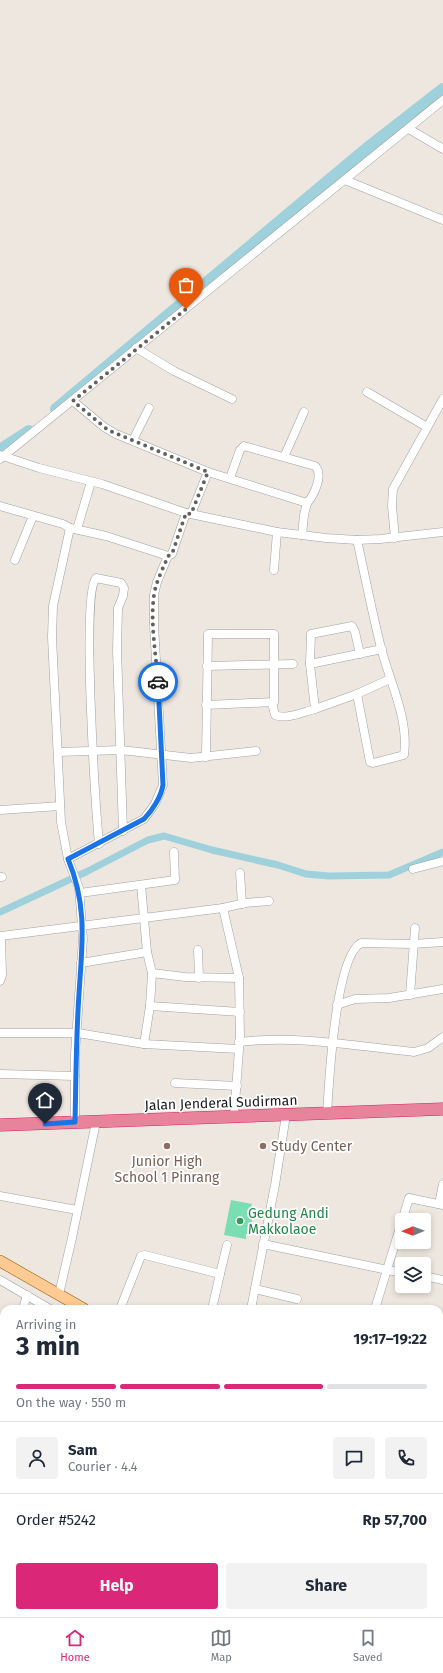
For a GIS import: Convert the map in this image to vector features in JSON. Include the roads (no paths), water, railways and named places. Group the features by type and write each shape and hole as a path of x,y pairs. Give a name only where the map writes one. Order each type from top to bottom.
{"highway":[{"name":"Jalan Jenderal Sudirman","path":"0,1125 443,1109"}],"main road":[{"path":"0,1261 77,1305"}],"street":[{"path":"1,457 73,401 136,348 412,131 443,100"},
{"path":"412,131 443,149"},
{"path":"348,181 443,220"},
{"path":"136,348 174,371 232,399"},
{"path":"367,392 427,427"},
{"path":"395,538 392,493 443,399"},
{"path":"73,401 108,430 208,472 307,503"},
{"path":"133,440 148,408"},
{"path":"284,457 304,412"},
{"path":"230,478 242,446 318,468 317,481 314,491 307,503 304,515 302,536"},
{"path":"1,457 92,482 188,513 277,532 302,536 357,540 395,538 443,532"},
{"path":"69,861 144,819 149,814 160,795 163,785 154,625 154,595 157,582 168,556 172,554 188,513 208,472"},
{"path":"75,1122 75,1076 82,926 78,883 69,861 61,822 53,606 74,528 92,482"},
{"path":"0,506 168,556"},
{"path":"15,560 33,516"},
{"path":"274,570 277,532"},
{"path":"357,540 382,649 404,733 404,755 373,763 370,762 357,694"},
{"path":"99,844 90,688 91,593 94,580 96,578 122,584 124,588 124,596 118,608 117,622 123,831"},
{"path":"315,709 310,664 311,634 352,626 355,632 360,654"},
{"path":"206,757 208,634 274,634 275,698 272,703 275,716 277,717 283,717 315,709 357,694 390,679"},
{"path":"310,664 382,649"},
{"path":"207,666 293,664"},
{"path":"206,705 272,703"},
{"path":"58,752 121,750 191,758 256,751"},
{"path":"0,810 60,806"},
{"path":"80,893 175,880 174,852"},
{"path":"412,869 443,861"},
{"path":"240,873 242,904"},
{"path":"141,885 147,952 152,974 150,1006 144,1044"},
{"path":"0,981 2,975 1,936 269,901"},
{"path":"223,908 239,978 239,1045 234,1117"},
{"path":"410,995 415,928"},
{"path":"327,1114 338,1005 346,965 357,945 361,943 377,942 413,944 443,942"},
{"path":"198,950 199,978"},
{"path":"81,963 147,952"},
{"path":"152,974 199,978 239,978"},
{"path":"338,1005 355,999 389,998 443,989"},
{"path":"150,1006 240,1012"},
{"path":"0,1033 78,1033 144,1044 239,1045 276,1039 333,1043 414,1052 428,1048 443,1038"},
{"path":"0,1074 75,1076"},
{"path":"175,1083 237,1086"},
{"path":"252,1305 285,1128 286,1115"},
{"path":"59,1294 96,1122"},
{"path":"376,1305 409,1198 441,1205 443,1184"},
{"path":"0,1196 77,1210"},
{"path":"263,1244 395,1272"},
{"path":"213,1305 227,1245"},
{"path":"121,1305 139,1257 143,1255 220,1274"},
{"path":"431,1277 443,1280"},
{"path":"0,1280 43,1305"},
{"path":"255,1289 297,1299"},
{"path":"24,1305 27,1295"}],"waterway":[{"path":"56,409 366,149 443,89"},
{"path":"0,450 29,431"},
{"path":"0,912 86,872 148,840 164,836 212,850 278,865 306,874 329,876 389,875 443,852"}],"place":[{"name":"Junior High School 1 Pinrang","path":"167,1146"},
{"name":"Study Center","path":"263,1146"},
{"name":"Gedung Andi Makkolaoe","path":"240,1221"}]}
